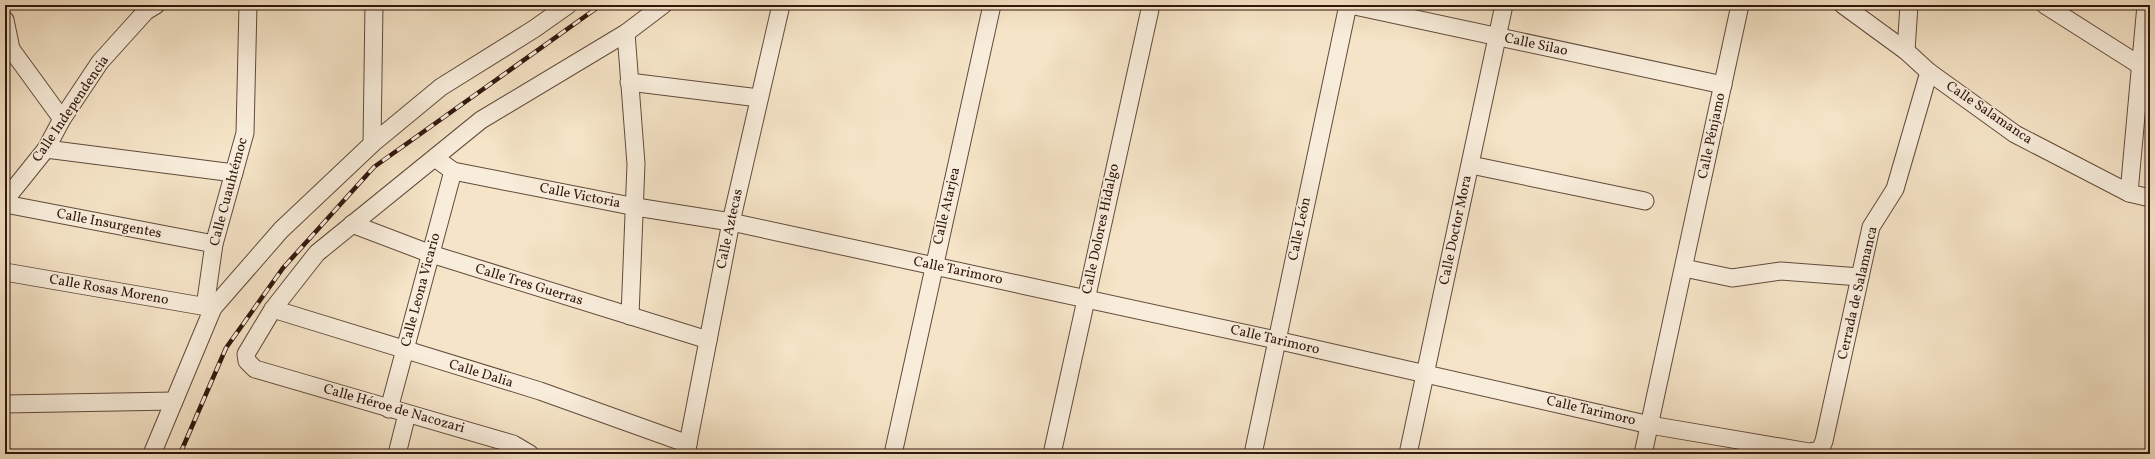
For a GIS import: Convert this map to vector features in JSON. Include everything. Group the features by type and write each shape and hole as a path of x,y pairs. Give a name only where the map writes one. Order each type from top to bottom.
{"street":[{"name":"Calle Independencia","path":"5,200 46,149 62,119 100,62 146,11 156,5"},
{"name":"Calle Cuauhtémoc","path":"209,308 214,244 245,133 248,5"},
{"path":"372,144 374,5"},
{"path":"152,454 174,401 209,308 281,230 372,144 441,87 534,29 568,5"},
{"path":"273,309 317,252 481,120 626,32 663,5"},
{"name":"Calle Aztecas","path":"687,449 731,222 781,5"},
{"name":"Calle Atarjea","path":"893,454 992,5"},
{"name":"Calle Dolores Hidalgo","path":"1052,454 1151,5"},
{"name":"Calle Silao","path":"1349,5 1723,85"},
{"name":"Calle León","path":"1253,454 1276,340 1349,5"},
{"name":"Calle Doctor Mora","path":"1408,454 1504,5"},
{"name":"Calle Pénjamo","path":"1644,454 1740,5"},
{"name":"Calle Salamanca","path":"1843,5 1906,52 1929,72 2015,134 2129,193 2150,198"},
{"path":"1906,52 1909,5"},
{"path":"2045,5 2141,66"},
{"path":"2129,193 2146,5"},
{"path":"5,20 11,49 62,119"},
{"path":"626,32 636,164 636,207 630,316"},
{"name":"Cerrada de Salamanca","path":"1820,450 1824,441 1871,227 1895,189 1929,72"},
{"path":"629,82 760,98"},
{"path":"46,149 234,174"},
{"name":"Calle Victoria","path":"435,158 453,171 636,207 731,222"},
{"path":"1471,165 1645,201"},
{"name":"Calle Leona Vicario","path":"389,409 453,171"},
{"name":"Calle Insurgentes","path":"5,204 214,244"},
{"name":"Calle Tarimoro","path":"731,222 1086,298 1650,425 1809,452 1820,450"},
{"name":"Calle Tres Guerras","path":"352,224 431,254 708,340"},
{"path":"1684,268 1732,278 1781,271 1860,277"},
{"name":"Calle Rosas Moreno","path":"5,272 209,308"},
{"name":"Calle Dalia","path":"273,309 547,394 687,449"},
{"name":"Calle Héroe de Nacozari","path":"273,309 246,354 247,361 255,369 513,444 530,454"},
{"path":"5,404 174,401"},
{"path":"397,454 407,414"}],"railway":[{"path":"180,454 226,348 283,268 374,167 601,5"}]}
